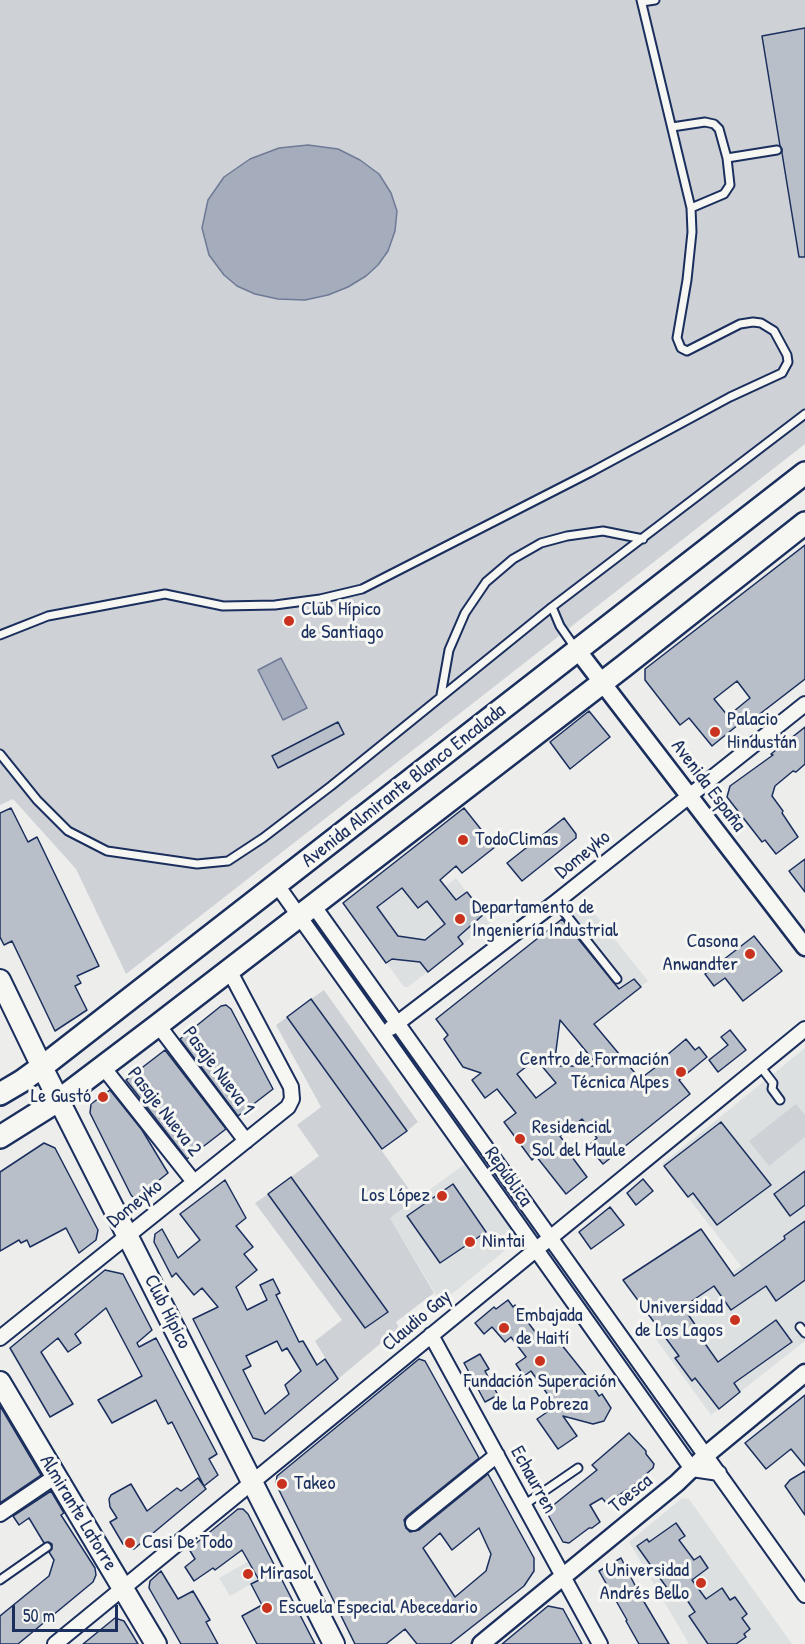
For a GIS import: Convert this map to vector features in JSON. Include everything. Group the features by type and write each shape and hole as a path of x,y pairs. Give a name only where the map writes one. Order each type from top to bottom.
{"main road":[{"name":"Avenida Almirante Blanco Encalada","path":"0,1094 42,1067 805,473"},
{"name":"Avenida Almirante Blanco Encalada","path":"0,1137 59,1100 103,1067 602,683 805,523"},
{"name":"Club Hípico","path":"0,980 334,1644"},
{"name":"Almirante Latorre","path":"0,1382 56,1476 81,1526 123,1588 156,1644"}],"street":[{"name":"Avenida España","path":"578,651 805,947"},
{"name":"Domeyko","path":"383,1035 556,902 805,704"},
{"name":"República","path":"277,885 306,911 397,1023 805,1595"},
{"name":"República","path":"306,911 383,1035 692,1469"},
{"name":"Domeyko","path":"0,1338 288,1107 292,1099 291,1087 229,970"},
{"name":"Pasaje Nueva 1","path":"158,1025 246,1141"},
{"name":"Claudio Gay","path":"55,1644 805,1029"},
{"name":"Pasaje Nueva 2","path":"103,1067 194,1182"},
{"name":"Echaurren","path":"431,1335 600,1644"},
{"name":"Toesca","path":"481,1644 805,1373"},
{"path":"413,1523 496,1455"},
{"path":"692,1469 719,1473"},
{"path":"0,1514 56,1476"}],"lane":[{"path":"0,635 48,616 165,594 223,606 275,605 320,599 362,589 593,471 730,397 782,373 788,362 784,346 774,331 761,323 740,324 687,351 681,348 677,338 688,270 692,232 691,208 642,1 655,0"},
{"path":"672,127 705,122 714,124 719,129 727,158 730,185 724,194 691,208"},
{"path":"727,158 777,150"},
{"path":"0,754 37,800 68,831 107,851 197,864 228,861 263,838 331,786 552,607 805,414"},
{"path":"441,696 449,650 465,613 486,582 513,559 541,543 567,536 603,531 643,539"},
{"path":"552,607 560,626 578,651"},
{"path":"556,902 617,979"},
{"path":"760,1066 773,1083 772,1089 780,1100"},
{"path":"800,1327 805,1333"},
{"path":"524,1505 578,1468"},
{"path":"0,1580 46,1547"}],"shaded area":[{"name":"Club Hípico de Santiago","path":"0,0 805,0 805,444 126,974 76,869 13,799 0,805"},
{"name":"Departamento de Ingeniería Industrial","path":"387,870 418,908 456,878 490,923 408,987 404,987 343,903"},
{"path":"584,900 648,981 594,1024 528,945"},
{"path":"324,990 418,1122 407,1131 311,999"},
{"path":"287,1017 416,1199 390,1218 434,1293 396,1322 399,1328 338,1379 315,1341 342,1320 255,1203 268,1194 365,1328 387,1312 291,1177 319,1156 297,1125 321,1107 276,1025"},
{"path":"805,1048 805,1221 803,1223 805,1226 805,1341 711,1415 650,1331 741,1266 662,1164"},
{"path":"796,1104 805,1115 805,1137 769,1166 749,1141"},
{"path":"465,1164 512,1228 514,1239 508,1248 441,1303 390,1218"},
{"name":"Universidad Andrés Bello","path":"682,1498 689,1499 792,1644 689,1644 629,1542"},
{"name":"Mirasol","path":"267,1551 277,1570 230,1596 219,1578"}],"water":[{"path":"308,145 338,149 360,160 379,174 391,193 397,211 395,231 388,251 366,276 328,295 305,300 278,299 255,294 237,286 224,275 209,255 202,228 208,200 224,177 250,159 279,148"},
{"path":"281,658 307,708 283,720 258,670"}],"building":[{"path":"805,28 805,257 799,257 762,36"},
{"path":"805,545 805,679 752,720 749,716 712,746 689,718 680,725 645,680 645,669","holes":["737,681 750,698 728,716 714,699"]},
{"path":"589,711 610,737 570,769 550,742"},
{"path":"338,722 344,734 278,768 272,756"},
{"path":"805,727 805,764 775,786 772,796 798,837 776,854 765,840 762,842 727,797 730,786 773,755 771,754"},
{"path":"11,808 28,842 37,837 99,966 77,976 81,983 75,986 87,1010 55,1031 12,941 4,945 0,937 0,813"},
{"path":"464,808 495,847 462,873 456,866 440,880 456,900 467,892 484,914 458,937 463,944 428,972 420,962 392,959 386,963 343,903","holes":["402,888 418,908 427,901 445,924 425,940 398,936 377,907"]},
{"path":"564,818 576,834 576,838 522,881 507,863"},
{"path":"805,859 805,892 789,871"},
{"path":"562,919 619,989 634,979 641,987 594,1024 640,1079 669,1057 667,1055 686,1039 695,1050 699,1047 707,1057 679,1080 690,1094 603,1164 588,1146 597,1138 582,1119 560,1136 565,1143 563,1145 587,1177 566,1194 536,1156 532,1160 504,1122 516,1113 497,1089 485,1098 472,1080 481,1073 463,1067 444,1039 448,1035 436,1019","holes":["560,1020 576,1039 598,1066 554,1066","536,1059 556,1083 536,1098 517,1074"]},
{"name":"Casona Anwandter","path":"754,936 782,971 743,1001 725,978 714,986 705,974"},
{"path":"311,999 407,1131 382,1149 287,1017"},
{"path":"226,1005 231,1009 273,1089 238,1116 180,1039 221,1006"},
{"path":"730,1030 746,1050 718,1072 709,1060 728,1045 721,1037"},
{"path":"165,1050 226,1129 187,1159 126,1080"},
{"path":"110,1090 142,1130 168,1173 134,1198 90,1113 91,1104"},
{"path":"721,1122 771,1185 717,1225 693,1193 688,1197 664,1166"},
{"path":"44,1143 55,1148 98,1230 96,1240 79,1253 66,1228 30,1247 27,1240 21,1243 19,1240 0,1251 0,1172"},
{"path":"805,1171 805,1205 790,1216 774,1194"},
{"path":"291,1177 388,1312 365,1328 268,1194"},
{"path":"643,1179 653,1191 636,1205 627,1193"},
{"path":"225,1180 246,1218 236,1226 253,1247 244,1254 257,1270 236,1287 247,1310 267,1300 260,1285 273,1279 280,1293 276,1295 299,1342 303,1341 317,1365 325,1359 338,1379 264,1441 253,1438 193,1319 218,1307 202,1288 194,1295 176,1273 172,1277 154,1242 155,1234 162,1229 178,1258 200,1240 180,1214","holes":["277,1341 282,1351 287,1348 301,1371 285,1385 289,1394 265,1414 243,1370 251,1366 246,1356"]},
{"path":"453,1184 486,1232 440,1263 407,1216"},
{"path":"610,1207 624,1225 591,1249 579,1232"},
{"path":"805,1221 805,1280 776,1301 766,1286 731,1310 714,1286 683,1307 696,1326 694,1328 718,1362 776,1320 792,1342 734,1383 740,1392 719,1409 695,1378 692,1381 675,1358 679,1356 623,1280 701,1229 734,1276 785,1239 784,1236"},
{"path":"105,1270 123,1274 152,1330 137,1343 139,1347 156,1338 217,1454 209,1459 218,1475 204,1486 172,1422 168,1424 156,1400 112,1423 98,1400 142,1376 106,1308 75,1334 81,1343 68,1352 58,1338 41,1352 73,1404 50,1417 10,1348"},
{"path":"508,1300 513,1307 515,1305 542,1341 553,1334 585,1374 599,1396 602,1394 611,1408 604,1421 593,1424 563,1416 577,1436 558,1449 537,1419 556,1406 531,1371 524,1376 516,1364 526,1357 511,1337 505,1342 492,1327 484,1334 475,1323 494,1307 496,1309"},
{"path":"480,1354 489,1369 485,1371 498,1395 485,1402 464,1363"},
{"path":"419,1359 425,1361 479,1458 407,1516 404,1520 406,1528 410,1532 419,1530 488,1474 534,1558 534,1571 524,1586 450,1644 417,1644 405,1629 386,1644 355,1644 276,1484 277,1476","holes":["479,1528 491,1554 486,1571 455,1597 423,1548 440,1533 452,1550"]},
{"path":"805,1395 805,1466 791,1449 766,1469 745,1443"},
{"path":"0,1406 41,1475 0,1503"},
{"path":"629,1433 646,1451 654,1464 653,1468 628,1490 607,1504 602,1498 590,1505 600,1522 569,1543 563,1542 546,1511 597,1470 592,1465"},
{"path":"805,1471 805,1515 785,1486"},
{"path":"198,1478 206,1489 134,1549 123,1544 110,1522 117,1518 110,1507 111,1495 131,1484 147,1511 177,1488 181,1491"},
{"path":"51,1491 64,1513 61,1515 95,1568 96,1575 93,1582 18,1644 0,1644 0,1616 49,1576 54,1560 49,1552 52,1544 44,1543 29,1518 19,1525 13,1516"},
{"path":"238,1509 243,1509 248,1514 315,1644 257,1644 242,1616 262,1605 251,1584 259,1580 242,1550 215,1570 213,1568 194,1581 185,1567 195,1559 189,1549"},
{"path":"676,1523 685,1536 679,1540 694,1560 700,1556 708,1568 692,1580 706,1599 722,1588 730,1600 735,1597 747,1614 742,1618 750,1629 744,1634 746,1637 736,1644 708,1644 689,1616 695,1612 683,1594 681,1596 677,1591 672,1595 637,1546 647,1539 649,1542"},
{"path":"621,1558 669,1644 639,1644 626,1621 599,1571"},
{"path":"161,1571 178,1599 193,1591 210,1620 206,1622 218,1644 181,1644 149,1588 150,1581"},
{"path":"548,1606 563,1609 582,1644 502,1644"},
{"path":"115,1618 124,1621 138,1644 83,1644"}],"place":[{"name":"Club Hípico de Santiago","path":"289,621"},
{"name":"Palacio Hindustán","path":"715,732"},
{"name":"TodoClimas","path":"463,840"},
{"name":"Departamento de Ingeniería Industrial","path":"460,919"},
{"name":"Casona Anwandter","path":"750,954"},
{"name":"Centro de Formación Técnica Alpes","path":"681,1072"},
{"name":"Le Gustó","path":"103,1097"},
{"name":"Residencial Sol del Maule","path":"520,1139"},
{"name":"Los López","path":"442,1196"},
{"name":"Nintai","path":"470,1242"},
{"name":"Universidad de Los Lagos","path":"735,1320"},
{"name":"Embajada de Haití","path":"504,1328"},
{"name":"Fundación Superación de la Pobreza","path":"540,1361"},
{"name":"Takeo","path":"282,1484"},
{"name":"Casi De Todo","path":"130,1543"},
{"name":"Mirasol","path":"248,1574"},
{"name":"Universidad Andrés Bello","path":"701,1583"},
{"name":"Escuela Especial Abecedario","path":"267,1608"}]}
